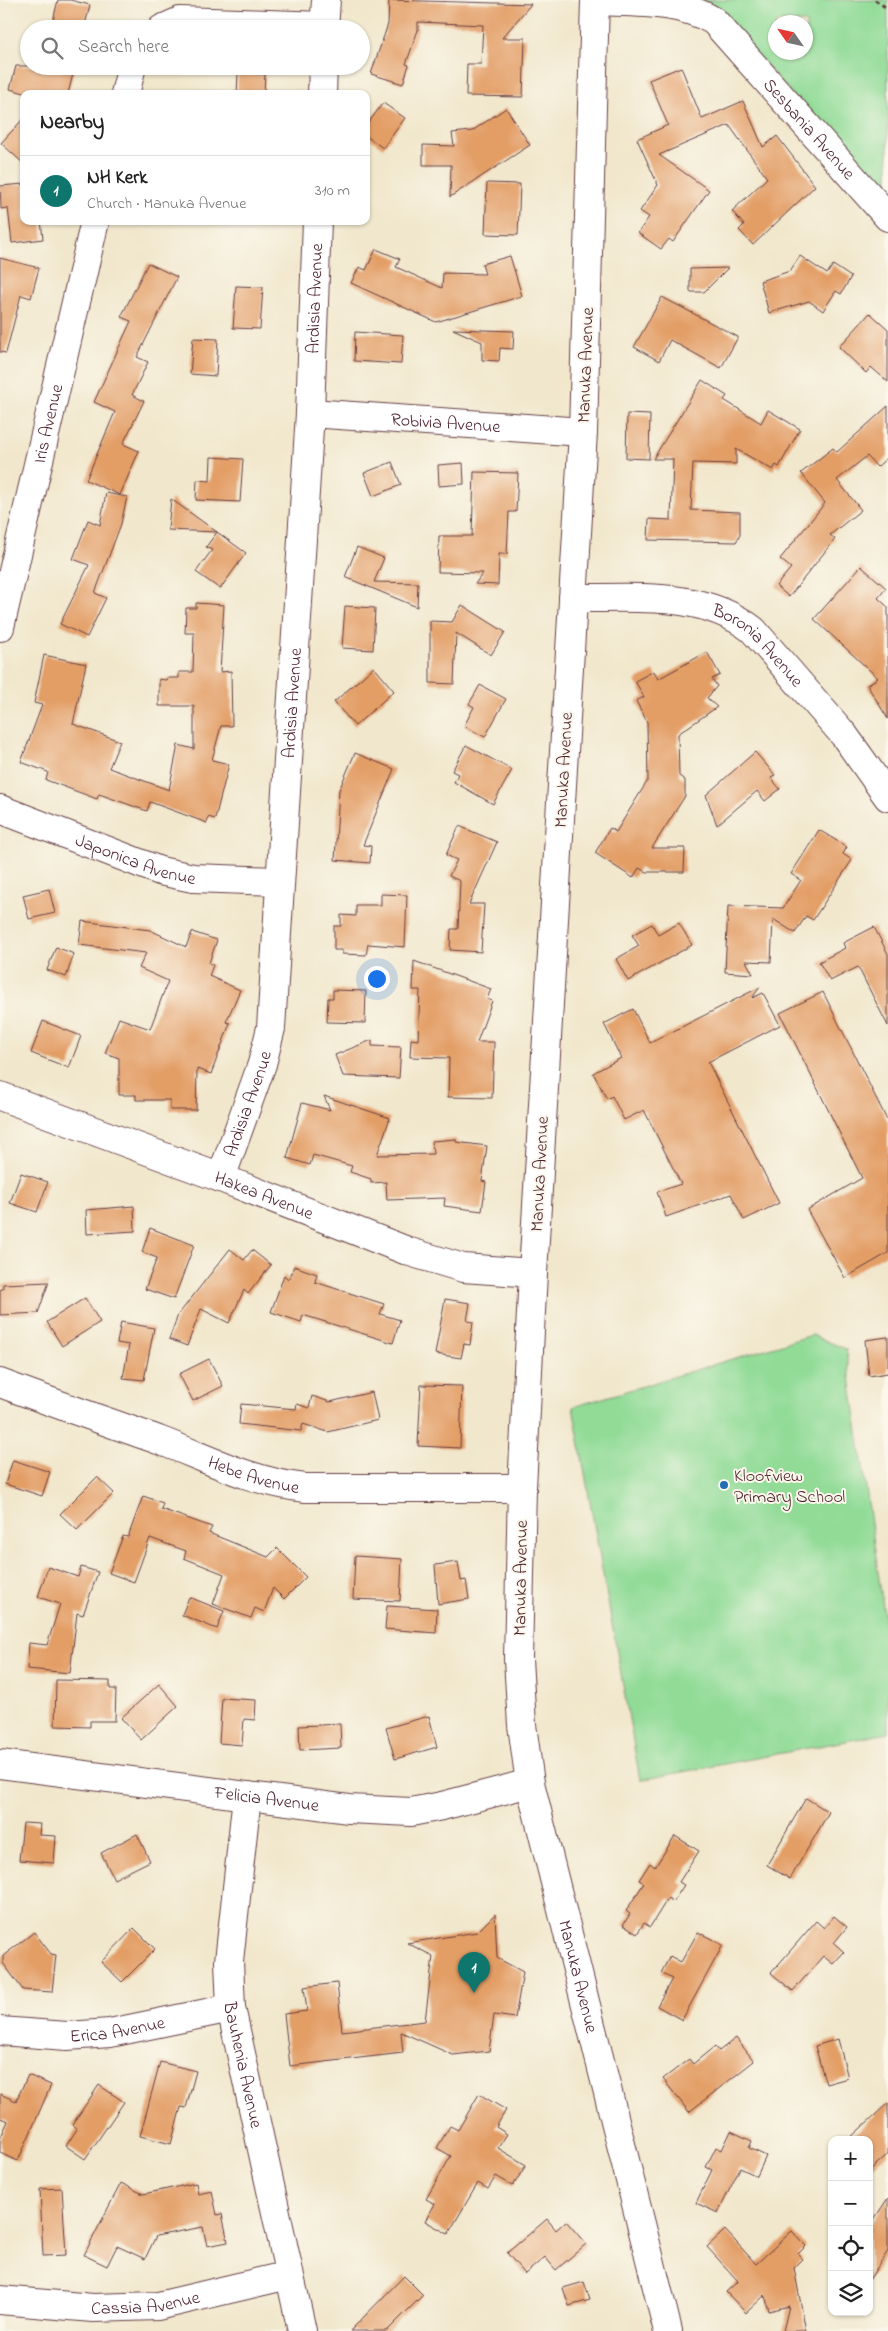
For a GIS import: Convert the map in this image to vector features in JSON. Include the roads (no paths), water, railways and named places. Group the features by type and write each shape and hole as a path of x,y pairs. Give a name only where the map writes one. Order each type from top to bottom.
{"street":[{"name":"Sesbania Avenue","path":"595,0 679,6 699,11 714,21 888,217"},
{"name":"Manuka Avenue","path":"595,0 583,432 533,1273 522,1488 518,1659 522,1725 530,1783 668,2331"},
{"path":"234,20 325,18"},
{"path":"126,90 130,75"},
{"path":"322,90 323,75"},
{"name":"Iris Avenue","path":"0,626 94,225"},
{"name":"Ardisia Avenue","path":"221,1178 262,1064 271,1028 275,989 279,881 310,413 317,225"},
{"name":"Robivia Avenue","path":"310,413 583,432"},
{"name":"Boronia Avenue","path":"573,598 682,600 735,616 753,630 844,734 888,797"},
{"name":"Japonica Avenue","path":"0,809 160,871 194,878 279,881"},
{"name":"Hakea Avenue","path":"0,1096 221,1178 410,1252 463,1268 533,1273"},
{"name":"Hebe Avenue","path":"0,1383 162,1442 242,1475 276,1485 305,1488 522,1488"},
{"name":"Felicia Avenue","path":"0,1764 349,1809 411,1812 442,1806 530,1783"},
{"name":"Bauhenia Avenue","path":"246,1796 230,1961 231,2008 302,2331"},
{"name":"Erica Avenue","path":"0,2031 67,2036 101,2033 231,2008"},
{"name":"Cassia Avenue","path":"0,2300 93,2308 158,2306 289,2275"}],"place":[{"name":"Kloofview Primary School","path":"724,1485"},
{"name":"NH Kerk","path":"474,1993"}]}
